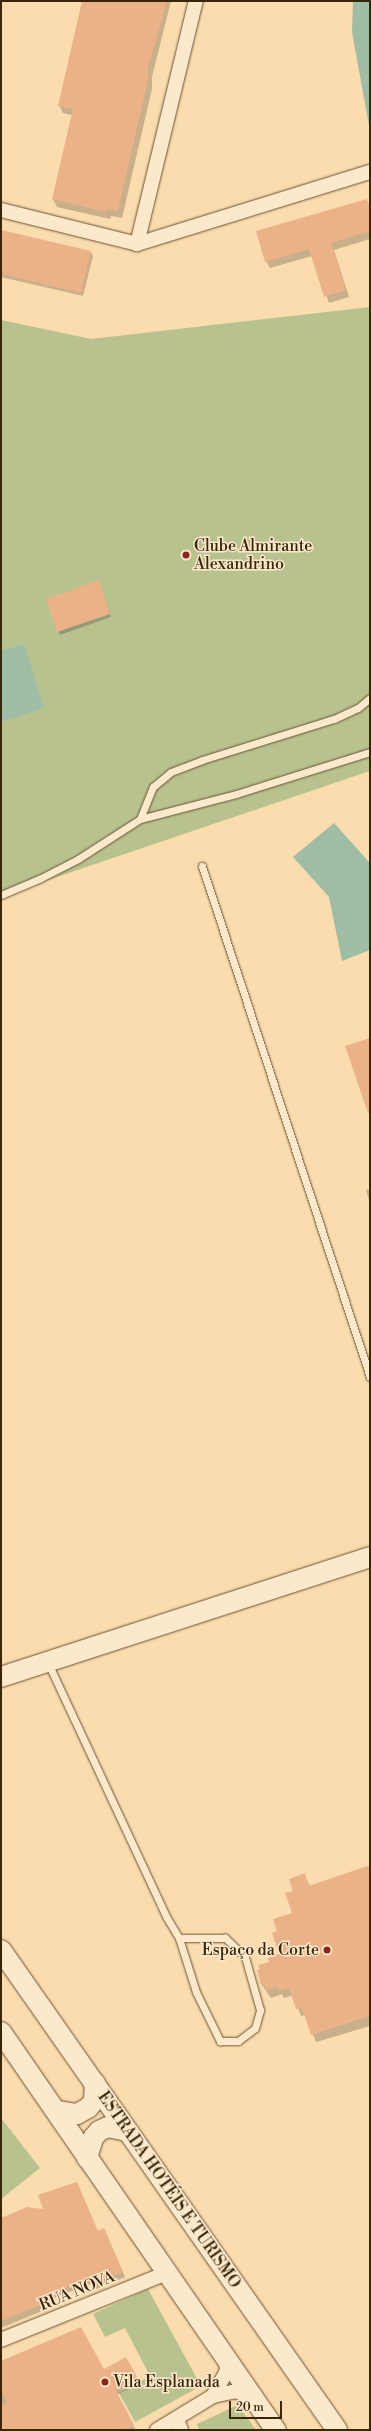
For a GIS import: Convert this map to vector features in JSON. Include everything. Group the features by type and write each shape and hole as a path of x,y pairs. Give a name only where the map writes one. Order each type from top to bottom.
{"main road":[{"path":"1,1677 48,1663 370,1557"},
{"name":"ESTRADA HOTÉIS E TURISMO","path":"1,1950 337,2430"},
{"path":"1,2032 276,2430"},
{"path":"57,2111 77,2114 88,2108 94,2101 95,2083"},
{"path":"87,2158 93,2138 99,2131 108,2127 127,2131"}],"street":[{"path":"137,244 196,1"},
{"path":"1,210 137,244 370,172"},
{"name":"RUA NOVA","path":"1,2340 167,2273"},
{"path":"157,2430 179,2424 213,2396 227,2371 226,2356"},
{"path":"213,2396 236,2391 255,2399"}],"lane":[{"path":"140,819 153,787 161,778 171,772 202,760 334,719 358,708 370,698"},
{"path":"1,895 41,878 78,859 140,819 236,794 370,752"},
{"path":"202,866 370,1377"},
{"path":"48,1663 167,1918 179,1938 196,1992 220,2042 238,2041 254,2028 260,2010 245,1957 225,1938 179,1938"}],"shaded area":[{"path":"353,1 370,1 370,131 352,32"},
{"name":"Clube Almirante Alexandrino","path":"370,307 370,771 1,896 1,320 91,339"},
{"path":"24,644 44,708 1,722 1,651"},
{"path":"334,823 370,863 370,950 342,961 329,897 293,857"},
{"path":"1,2118 40,2168 1,2199"},
{"path":"148,2289 201,2386 135,2422 119,2393 150,2376 125,2328 105,2337 93,2314"},
{"path":"238,2405 256,2430 199,2430 197,2424"}],"building":[{"path":"82,1 167,1 148,68 148,80 118,211 107,209 106,212 52,199 73,109 58,106"},
{"path":"367,199 370,209 370,231 331,243 346,290 324,297 309,249 265,262 256,231"},
{"path":"1,230 91,251 81,293 1,274"},
{"path":"99,580 110,614 57,632 46,599"},
{"path":"370,1038 370,1112 368,1113 345,1046"},
{"name":"Espaço da Corte","path":"370,1865 370,2016 311,2035 302,2008 296,2009 289,1988 279,1991 277,1987 266,1990 264,1984 261,1985 257,1970 260,1970 258,1965 269,1962 268,1958 279,1954 272,1933 277,1931 273,1919 292,1913 285,1893 293,1891 289,1879 305,1873 309,1886"},
{"path":"77,2182 98,2231 104,2228 123,2272 92,2284 88,2279 42,2297 45,2303 1,2321 1,2218 27,2207 43,2209 38,2195"},
{"path":"81,2327 104,2369 126,2357 137,2377 115,2389 134,2425 125,2430 1,2430 1,2406 7,2403 1,2391 1,2361"}],"place":[{"name":"Clube Almirante Alexandrino","path":"186,555"},
{"name":"Espaço da Corte","path":"327,1950"},
{"name":"Vila Esplanada","path":"105,2382"}]}
